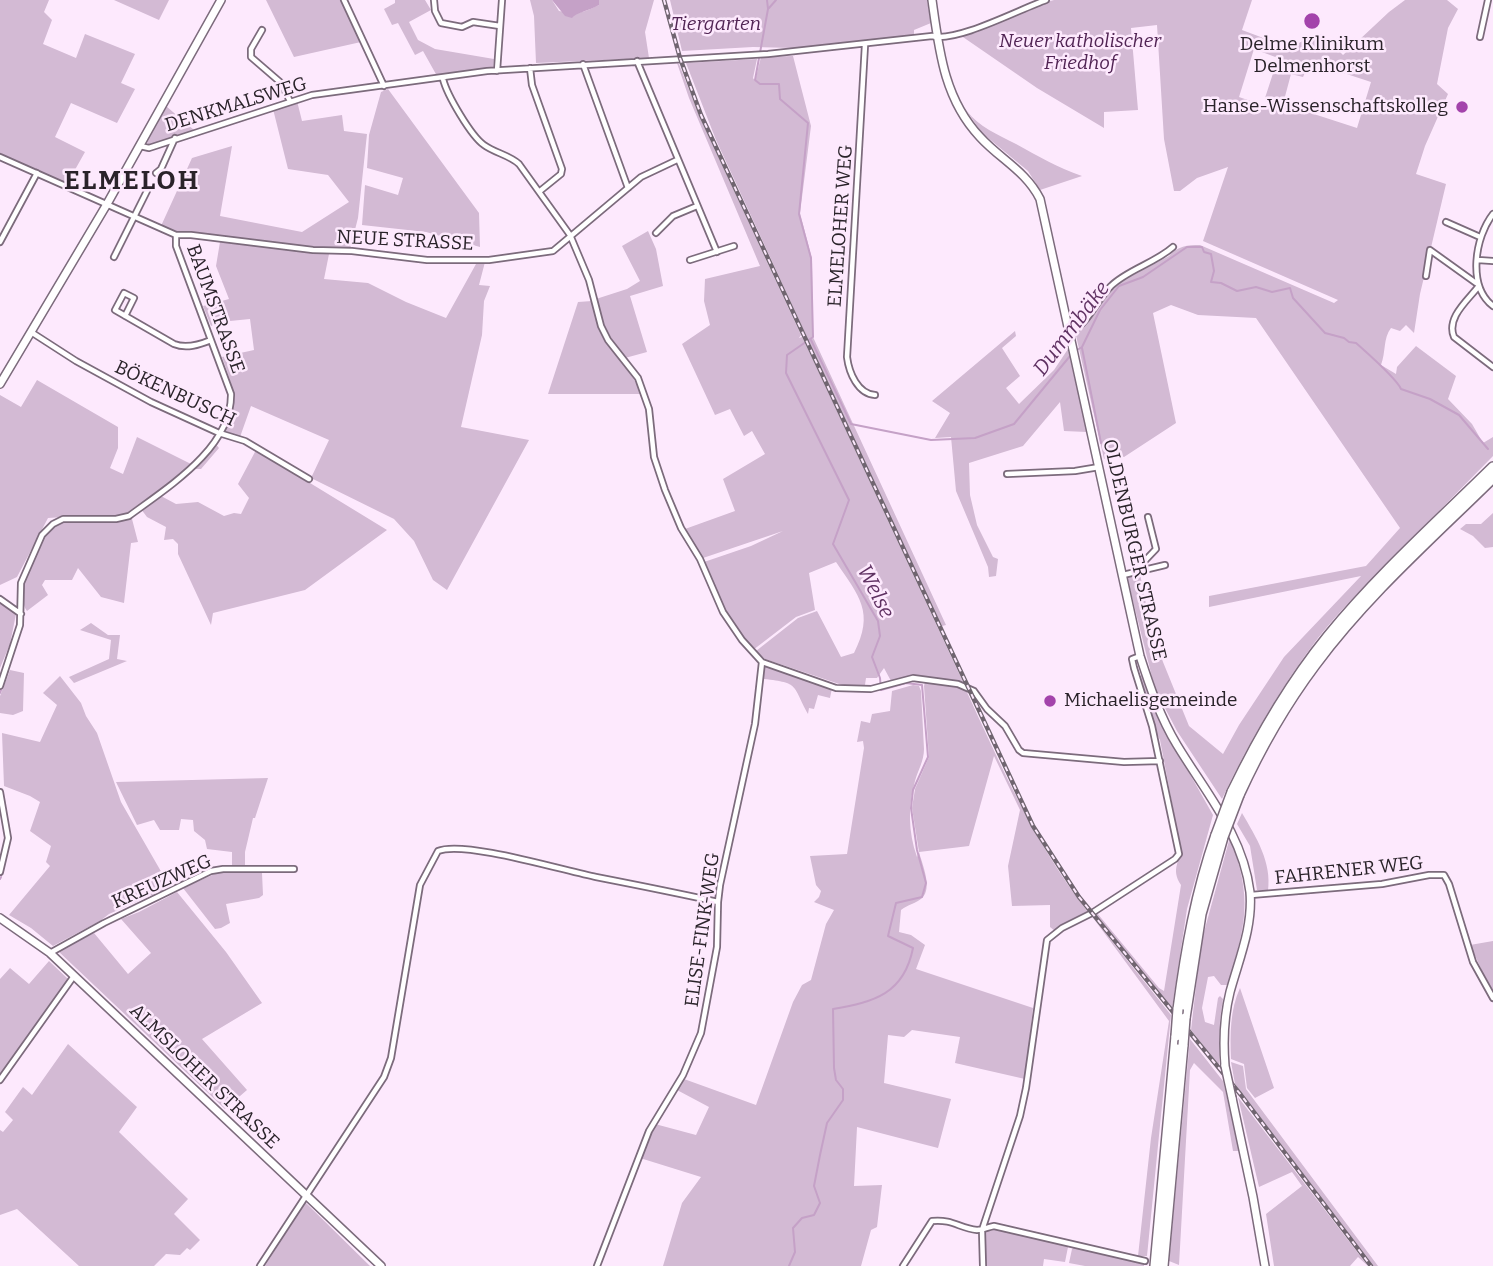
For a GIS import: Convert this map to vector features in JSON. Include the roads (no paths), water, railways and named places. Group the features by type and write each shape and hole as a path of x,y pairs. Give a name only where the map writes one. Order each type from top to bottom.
{"highway":[{"path":"1150,1264 1156,1252 1178,1009 1190,929 1219,836 1236,793 1278,706 1328,636 1375,584 1493,467"},
{"path":"1236,793 1285,708 1335,640 1373,597 1493,478"},
{"path":"1163,1266 1185,1018 1201,914 1219,836"}],"main road":[{"path":"0,384 107,204 221,0"},
{"name":"OLDENBURGER STRASSE","path":"932,0 948,86 960,112 980,137 1029,180 1040,199 1140,656 1166,726 1232,832 1246,869 1250,895 1247,934 1230,992 1224,1024 1225,1066 1254,1197 1265,1266"},
{"name":"ALMSLOHER STRASSE","path":"0,918 50,953 381,1266"}],"street":[{"path":"344,0 384,86"},
{"path":"434,0 435,11 442,23 462,27 473,22 500,26"},
{"path":"497,71 502,0"},
{"name":"DENKMALSWEG","path":"139,145 149,148 312,95 497,71 766,54 932,36 938,38 971,31 1046,0"},
{"path":"1480,37 1488,0"},
{"path":"262,30 251,49 251,57 281,82 290,101"},
{"name":"ELMELOHER WEG","path":"865,44 847,357 850,372 859,386 868,394 876,395"},
{"path":"637,61 717,252"},
{"path":"583,64 628,188"},
{"path":"530,68 532,85 562,169 561,174 540,191"},
{"path":"443,79 474,135 487,148 517,161 570,235 589,280 601,326 608,340 638,378 645,394 657,470 681,528 702,563 730,624 762,662 836,688 857,690 881,687 913,678 942,681 968,688 1002,722 1018,750 1023,753 1124,762 1160,761"},
{"path":"156,173 161,169 175,138"},
{"name":"NEUE STRASSE","path":"0,157 176,235 428,260 489,260 553,251 641,177 677,160"},
{"path":"0,242 37,173"},
{"path":"114,257 147,191"},
{"path":"656,233 673,216 697,206"},
{"path":"1493,214 1480,237 1477,285 1483,298 1493,306"},
{"path":"1446,222 1480,237"},
{"name":"BAUMSTRASSE","path":"0,686 22,615 21,583 42,535 63,519 123,519 130,516 204,457 219,433 231,402 231,394 176,246 176,235"},
{"path":"690,260 734,246"},
{"path":"1070,333 1080,326 1111,285 1163,256 1173,247"},
{"path":"1426,276 1430,250 1477,285"},
{"path":"1478,260 1493,261"},
{"path":"1477,285 1453,319 1451,330 1454,337 1493,367"},
{"path":"125,316 134,298 124,293 115,310 125,316 180,346 193,346 211,340"},
{"name":"BÖKENBUSCH","path":"31,332 118,385 219,433 245,441 309,479"},
{"path":"1007,474 1075,471 1099,467"},
{"path":"1135,571 1156,550 1147,517"},
{"path":"1122,575 1165,565"},
{"path":"0,599 22,615"},
{"path":"983,1266 982,1230 1020,1116 1047,940 1179,854 1152,726 1132,659 1140,656"},
{"name":"ELISE-FINK-WEG","path":"597,1266 646,1138 683,1075 701,1033 717,947 718,902 755,724 762,662"},
{"path":"0,792 8,838 0,872"},
{"path":"260,1266 384,1077 391,1058 420,885 438,851 453,849 524,859 593,877 718,902"},
{"name":"KREUZWEG","path":"50,953 104,923 211,871 294,869"},
{"name":"FAHRENER WEG","path":"1250,895 1382,884 1429,875 1444,875 1473,962 1493,998"},
{"path":"0,1080 74,976"},
{"path":"986,1218 994,1226 1150,1264"},
{"path":"903,1266 932,1221 947,1220 982,1230 994,1226"}],"waterway":[{"name":"Welse","path":"767,0 768,9 755,80 760,84 779,84 780,99 808,123 799,214 811,258 813,337 787,355 786,373 849,500 833,544 878,621 880,636 872,657 880,678 881,690 906,683 922,685 928,757 913,790 911,808 917,850 926,883 922,897 896,903 888,936 913,948 909,964 895,986 885,993 862,1003 833,1009 834,1068 836,1080 843,1089 843,1100 827,1123 814,1186 820,1203 814,1215 802,1218 793,1228 795,1252 789,1266"},
{"name":"Welse","path":"769,8 776,0"},
{"name":"Dummbäke","path":"1077,350 1082,347 1100,310 1119,286 1143,277 1187,247 1202,247 1204,252 1211,254 1214,271 1211,282 1221,283 1237,291 1256,287 1272,292 1290,288 1293,298 1325,333 1356,343 1401,389 1430,399 1459,415 1488,449"},
{"name":"Dummbäke","path":"811,340 851,424 931,440 975,438 1014,424 1070,356"},
{"path":"1082,348 1101,443"},
{"path":"0,693 8,671"}],"railway":[{"path":"664,0 680,58 701,115 1033,826 1079,897 1241,1095 1371,1266"}],"place":[{"name":"Delme Klinikum Delmenhorst","path":"1312,21"},
{"name":"Hanse-Wissenschaftskolleg","path":"1462,107"},
{"name":"Michaelisgemeinde","path":"1050,701"}],"district":[{"name":"ELMELOH","path":"132,182"}],"park label":[{"name":"Tiergarten","path":"716,25"},
{"name":"Neuer katholischer Friedhof","path":"1080,53"}]}
